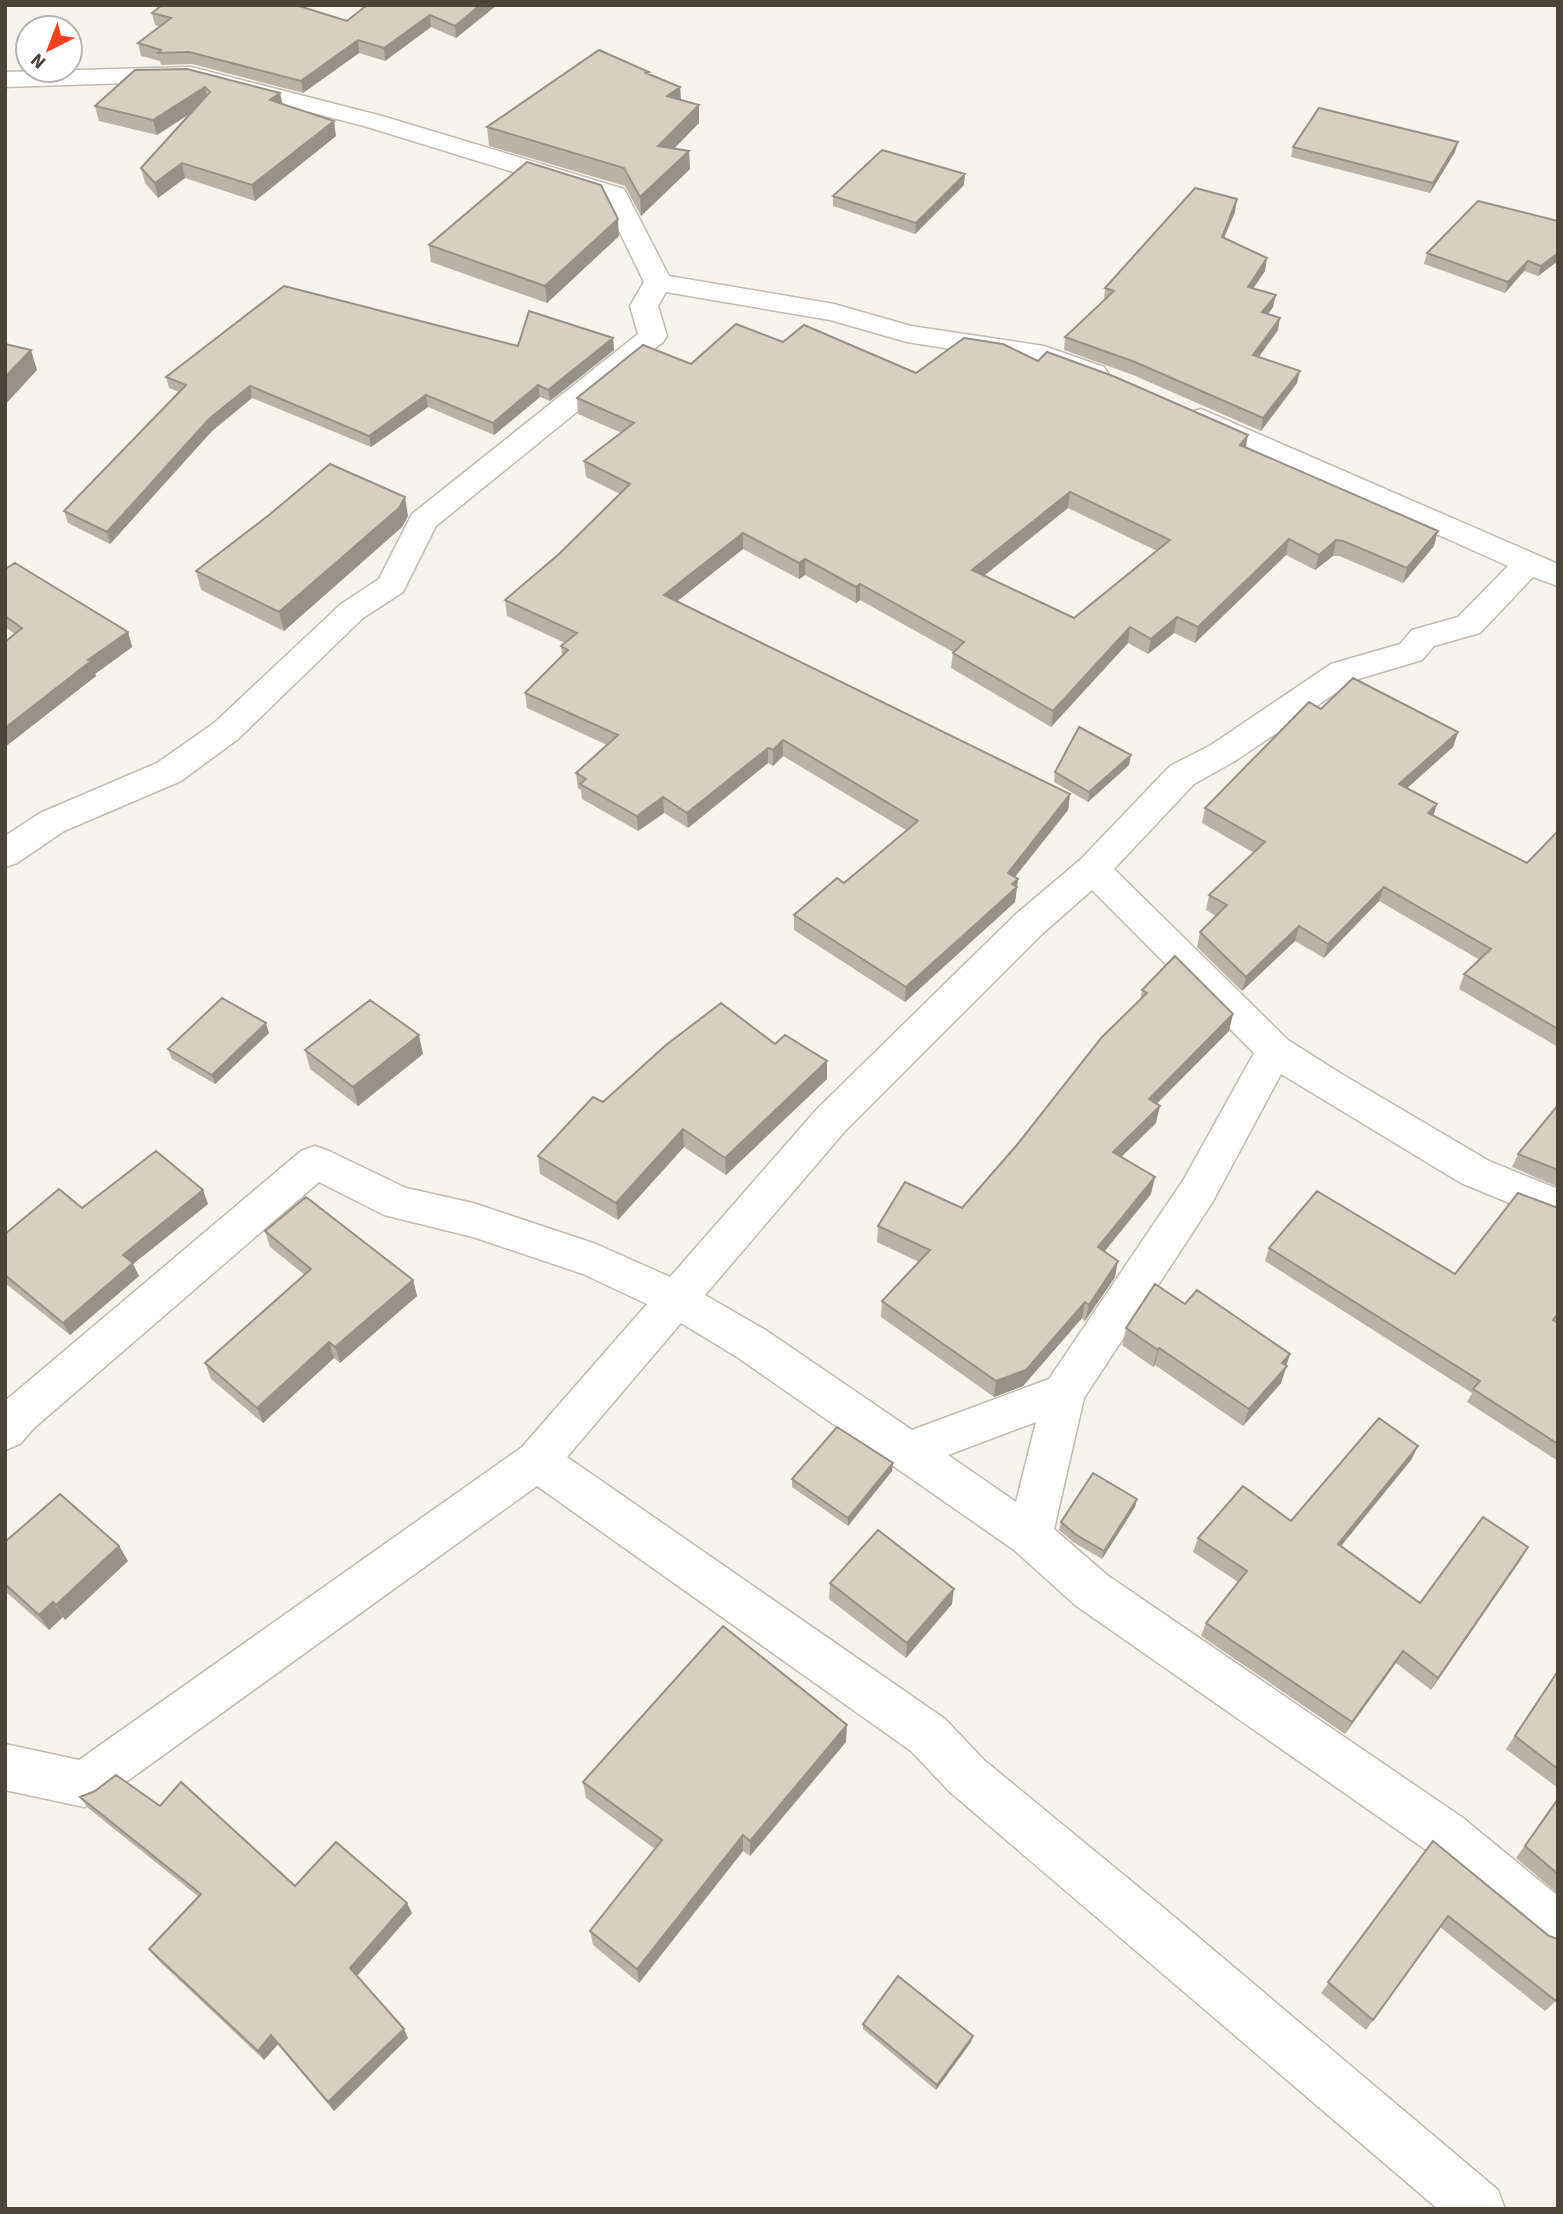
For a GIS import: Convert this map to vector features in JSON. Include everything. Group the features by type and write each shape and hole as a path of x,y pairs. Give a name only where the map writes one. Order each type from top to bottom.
{"street":[{"path":"5,80 191,74 373,121 615,195 658,282"},
{"path":"658,282 834,312 907,334 1044,355 1122,383"},
{"path":"5,854 52,822 169,772 226,732 352,611 392,585 424,521 653,336 644,306 658,282"},
{"path":"5,1767 84,1784 537,1461 831,1120 1029,924 1093,869 1182,775 1223,753 1343,672 1411,652 1423,638 1469,625 1543,570 1172,406"},
{"path":"1093,869 1275,1050 1326,1084 1475,1172 1558,1207"},
{"path":"1030,1536 1063,1392 1198,1191 1275,1050"},
{"path":"5,1431 19,1415 315,1162 398,1203 473,1220 596,1261 677,1299 752,1344 1030,1536 1091,1590 1446,1835 1558,1928"},
{"path":"908,1451 1063,1392"},
{"path":"537,1461 928,1735 967,1776 1142,1921 1479,2209"}],"building":[{"path":"162,5 296,5 347,21 367,5 480,5 455,26 430,15 384,48 358,40 301,81 189,52 158,53 161,50 138,43 171,18 152,13"},
{"path":"599,50 680,87 667,96 699,105 658,146 689,151 640,197 624,168 487,127"},
{"path":"187,69 280,93 270,100 334,121 252,185 182,163 155,183 141,168 210,92 205,87 153,120 95,106 135,70"},
{"path":"1319,108 1458,142 1433,183 1293,147"},
{"path":"882,150 965,174 916,223 833,196"},
{"path":"527,162 601,185 618,219 545,286 429,245"},
{"path":"1195,188 1237,199 1222,237 1267,258 1248,287 1276,295 1262,312 1280,318 1253,355 1300,371 1263,418 1135,362 1065,337 1114,291 1105,288"},
{"path":"1478,201 1558,221 1558,253 1541,266 1528,261 1508,282 1427,253"},
{"path":"284,286 518,346 529,311 613,338 548,390 538,385 493,423 426,395 369,436 250,386 209,419 107,532 64,511 186,385 166,377"},
{"path":"736,324 783,342 804,325 916,373 964,338 1003,344 1038,361 1047,352 1113,376 1248,435 1240,445 1438,531 1407,568 1343,541 1336,540 1319,555 1289,539 1198,627 1177,617 1151,639 1130,627 1053,711 953,653 964,642 860,584 856,587 805,559 799,563 743,533 664,595 1070,794 1008,873 1018,879 1012,884 1017,887 906,987 794,915 837,878 844,883 918,821 783,740 773,750 768,748 687,813 663,797 637,816 580,784 586,779 576,773 618,735 525,693 568,650 561,646 577,633 505,600 559,554 630,484 584,461 634,423 577,398 643,345 691,364","holes":["1070,492 1170,540 1074,618 972,570"]},
{"path":"5,344 31,350 5,377"},
{"path":"330,464 405,497 399,508 279,612 196,571 269,515"},
{"path":"15,563 128,632 88,660 91,661 5,728 5,642 22,628 5,616 5,569"},
{"path":"1353,678 1458,732 1399,784 1437,804 1428,813 1527,863 1558,831 1558,1029 1464,974 1491,949 1384,887 1328,944 1299,926 1246,977 1200,932 1227,905 1209,895 1265,842 1205,808 1309,702 1321,709"},
{"path":"1079,727 1131,755 1089,792 1055,772"},
{"path":"1175,956 1233,1014 1149,1099 1160,1106 1113,1152 1155,1177 1098,1247 1118,1261 1089,1305 1085,1302 1026,1370 996,1381 882,1301 930,1250 878,1226 905,1182 962,1208 1016,1146 1102,1037 1147,993 1142,990"},
{"path":"222,998 266,1023 212,1075 168,1049"},
{"path":"370,1000 419,1035 353,1087 305,1050"},
{"path":"721,1003 775,1044 785,1035 827,1061 725,1158 683,1129 616,1203 538,1156 593,1097 603,1102 666,1045"},
{"path":"1558,1105 1558,1170 1518,1154"},
{"path":"156,1151 203,1190 123,1255 133,1263 63,1323 5,1275 5,1234 59,1189 82,1208"},
{"path":"1317,1191 1455,1274 1518,1193 1558,1208 1558,1314 1553,1320 1558,1323 1558,1444 1473,1389 1480,1381 1269,1248"},
{"path":"306,1197 413,1280 335,1347 329,1342 257,1408 205,1363 311,1269 265,1231"},
{"path":"1155,1284 1185,1304 1197,1290 1290,1354 1282,1363 1287,1366 1249,1409 1126,1328"},
{"path":"1379,1418 1418,1446 1338,1544 1420,1603 1483,1517 1528,1547 1438,1678 1403,1651 1352,1722 1206,1623 1247,1571 1198,1538 1243,1486 1291,1521"},
{"path":"837,1427 893,1463 848,1518 792,1479"},
{"path":"1093,1473 1137,1499 1104,1551 1075,1534 1061,1522"},
{"path":"60,1494 119,1546 56,1605 53,1602 39,1615 5,1584 5,1542"},
{"path":"878,1530 954,1589 907,1643 830,1583"},
{"path":"723,1626 847,1725 750,1841 743,1835 637,1969 590,1931 662,1840 583,1782"},
{"path":"1558,1671 1558,1769 1515,1736"},
{"path":"116,1775 160,1806 181,1782 295,1886 336,1842 407,1903 350,1968 404,2029 328,2102 271,2035 258,2051 149,1949 201,1894 80,1797 95,1791"},
{"path":"1558,1799 1558,1874 1525,1846"},
{"path":"1433,1841 1549,1936 1558,1939 1556,2001 1448,1916 1373,2020 1328,1982"},
{"path":"898,1976 973,2036 937,2085 863,2024"}]}
